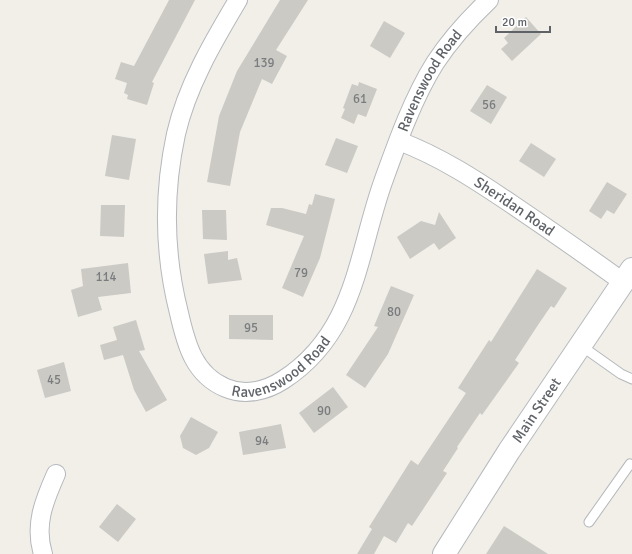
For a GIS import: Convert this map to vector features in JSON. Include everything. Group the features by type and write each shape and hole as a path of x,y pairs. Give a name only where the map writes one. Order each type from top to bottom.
{"main road":[{"name":"Main Street","path":"444,554 509,451 627,275"}],"street":[{"name":"Ravenswood Road","path":"238,0 201,68 186,100 176,133 170,164 166,238 169,262 182,326 195,362 211,380 222,387 237,392 254,392 269,388 293,373 310,358 325,340 339,317 350,294 360,267 376,203 415,102 434,64 458,32 489,0"},
{"name":"Sheridan Road","path":"399,141 430,153 458,168 568,242 627,275"},
{"path":"43,554 39,532 40,515 56,474"}],"lane":[{"path":"580,345 621,374 632,379"},
{"path":"588,522 630,464 632,465"}],"building":[{"path":"169,0 195,0 152,82 154,83 147,105 127,99 128,95 124,93 127,83 115,79 121,62 134,66"},
{"path":"280,0 308,0 276,50 287,56 272,84 262,79 240,132 230,186 207,182 219,116 237,71"},
{"path":"526,17 541,34 512,61 501,49 508,43 504,38"},
{"path":"384,21 405,33 390,58 370,46"},
{"path":"359,82 377,89 366,117 358,114 354,124 341,118 352,84 358,86"},
{"path":"487,85 507,97 491,124 470,111"},
{"path":"112,135 136,139 129,180 105,176"},
{"path":"336,138 358,146 347,173 325,165"},
{"path":"531,143 556,159 544,177 519,161"},
{"path":"607,182 627,194 614,214 607,210 601,219 589,211"},
{"path":"315,194 335,199 320,258 303,297 282,288 304,236 266,225 271,208 282,208 306,214 309,204 312,205"},
{"path":"101,205 125,205 124,237 100,236"},
{"path":"202,210 226,210 227,240 203,239"},
{"path":"439,212 456,238 439,250 434,243 410,259 397,237 421,221 435,225"},
{"path":"228,251 228,260 237,258 242,280 208,284 204,254"},
{"path":"128,263 131,293 98,297 102,310 78,317 71,290 83,286 81,269"},
{"path":"537,269 567,288 554,308 551,306 515,360 519,363 482,415 480,413 457,447 458,448 443,471 447,473 412,526 408,523 396,543 384,536 374,554 357,554 372,529 369,527 411,460 418,465 466,393 458,388 489,340 491,342"},
{"path":"391,286 414,295 388,354 365,388 346,375 378,327 374,326"},
{"path":"229,315 273,315 273,340 229,339"},
{"path":"136,320 145,350 139,351 167,400 146,412 134,390 123,355 104,360 100,345 117,340 113,327"},
{"path":"64,362 71,391 45,398 37,370"},
{"path":"333,387 348,407 314,433 299,413"},
{"path":"191,417 218,432 209,448 196,455 183,448 180,436"},
{"path":"281,424 286,448 243,455 239,432"},
{"path":"117,504 136,519 118,542 99,527"},
{"path":"504,526 548,554 486,554"}]}
